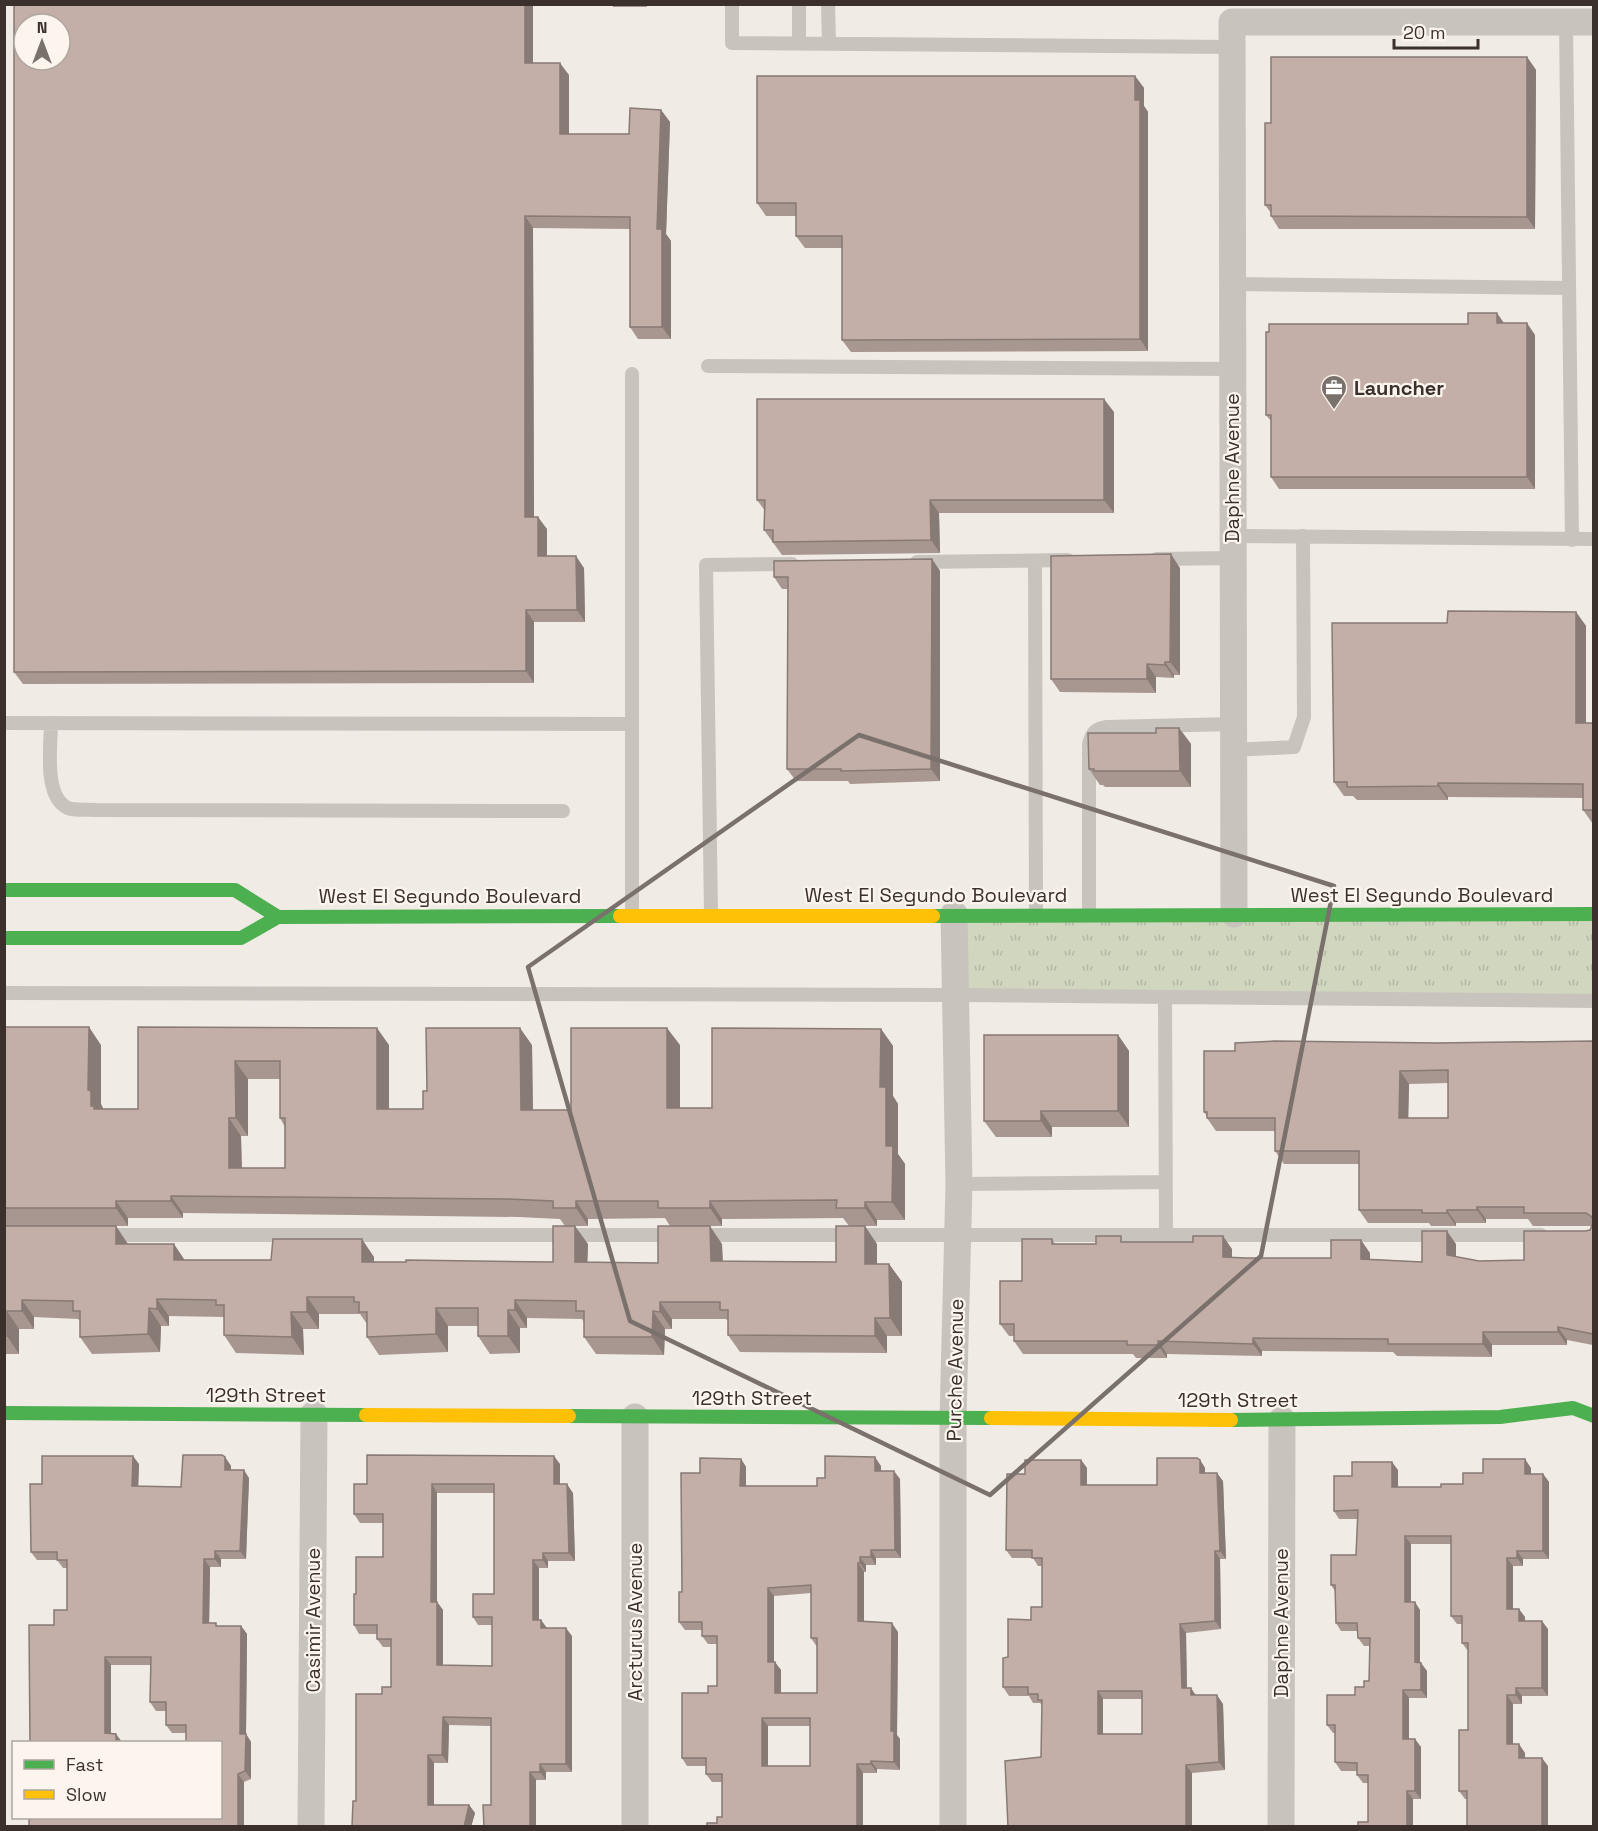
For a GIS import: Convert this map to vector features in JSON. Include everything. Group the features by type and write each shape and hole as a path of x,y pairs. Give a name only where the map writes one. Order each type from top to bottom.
{"main road":[{"path":"4,890 236,890 278,917"},
{"name":"West El Segundo Boulevard","path":"4,938 241,938 278,917 711,914 1593,914"},
{"name":"129th Street","path":"4,1413 1281,1420 1500,1417 1573,1408 1593,1416"}],"street":[{"path":"1232,35 1270,14 1402,13 1593,22"},
{"name":"Daphne Avenue","path":"1232,35 1234,914"},
{"name":"Purche Avenue","path":"953,1827 953,1419 959,1184 954,914"},
{"name":"Casimir Avenue","path":"311,1827 314,1414"},
{"name":"Arcturus Avenue","path":"635,1417 635,1827"},
{"name":"Daphne Avenue","path":"1281,1420 1281,1827"}],"lane":[{"path":"732,4 732,44 1232,35"},
{"path":"799,4 799,44"},
{"path":"828,4 829,44"},
{"path":"1566,22 1572,540"},
{"path":"1232,284 1569,288"},
{"path":"708,366 1232,369"},
{"path":"633,374 633,915"},
{"path":"1089,914 1089,744 1092,733 1097,728 1233,737 1294,747 1304,717 1303,537"},
{"path":"1140,559 1303,537 1572,540 1593,538"},
{"path":"906,562 1082,560"},
{"path":"1035,561 1036,914"},
{"path":"711,914 706,565 812,564"},
{"path":"4,723 633,724"},
{"path":"51,723 51,782 55,796 68,807 96,810 563,811"},
{"path":"4,993 956,995 1593,1001"},
{"path":"1165,998 1166,1235"},
{"path":"959,1184 1166,1182"},
{"path":"88,1235 1558,1235"}],"highlighted area":[{"path":"859,735 1334,886 1261,1256 990,1495 630,1321 528,967"}],"green space":[{"path":"954,914 1593,914 1593,1001 956,995"}],"building":[{"path":"14,4 525,4 525,63 560,63 560,134 629,134 630,108 661,110 657,229 662,229 662,327 630,327 630,217 525,216 525,517 538,517 538,556 576,556 577,610 526,610 526,671 14,672 14,72 72,72 72,12 14,12"},
{"path":"1271,57 1527,57 1527,217 1271,216 1271,205 1265,205 1265,123 1271,123"},
{"path":"757,76 1135,76 1135,100 1140,100 1140,339 842,340 842,236 796,236 796,203 757,203"},
{"path":"1468,313 1497,313 1497,323 1527,323 1527,477 1271,477 1271,415 1266,415 1266,332 1269,332 1269,324 1468,324"},
{"path":"757,399 1104,399 1104,500 930,500 931,540 773,542 773,530 764,530 765,500 757,500"},
{"path":"1171,554 1170,662 1165,662 1165,665 1147,664 1147,679 1051,679 1051,556"},
{"path":"932,559 931,769 841,771 841,769 787,769 788,577 774,577 774,561"},
{"path":"1448,611 1576,612 1576,723 1593,723 1593,810 1583,810 1583,784 1438,783 1438,786 1347,787 1347,782 1334,782 1332,623 1447,623"},
{"path":"1156,728 1179,728 1180,771 1094,771 1094,769 1089,769 1088,733 1156,733"},
{"path":"4,1027 89,1027 88,1090 91,1091 91,1106 94,1106 94,1109 138,1109 138,1027 377,1028 377,1109 423,1109 423,1091 427,1091 426,1028 520,1028 521,1110 571,1110 571,1028 667,1028 667,1108 712,1108 712,1028 881,1029 880,1087 886,1087 886,1146 893,1146 892,1202 865,1202 865,1208 836,1208 837,1200 710,1201 710,1208 658,1208 658,1201 576,1201 576,1208 553,1208 553,1201 506,1199 171,1196 171,1201 116,1201 116,1208 4,1208","holes":["235,1061 280,1061 280,1118 285,1118 285,1168 229,1168 229,1118 236,1118"]},
{"path":"984,1035 1118,1035 1118,1111 1041,1111 1041,1121 984,1121"},
{"path":"1593,1041 1593,1221 1592,1217 1586,1213 1524,1213 1524,1207 1477,1207 1477,1210 1447,1210 1447,1213 1422,1213 1422,1210 1359,1210 1359,1151 1275,1151 1275,1118 1207,1118 1207,1112 1204,1112 1204,1051 1235,1051 1235,1043","holes":["1448,1070 1448,1118 1399,1118 1400,1071"]},
{"path":"1593,1223 1593,1334 1558,1327 1558,1332 1483,1332 1483,1344 1388,1344 1388,1339 1253,1338 1253,1344 1158,1341 1158,1345 1127,1345 1127,1341 1014,1341 1014,1324 1000,1324 1000,1281 1022,1281 1022,1239 1052,1239 1052,1244 1096,1244 1096,1236 1121,1236 1121,1242 1193,1242 1193,1236 1223,1236 1223,1257 1246,1258 1331,1258 1331,1240 1361,1240 1361,1259 1422,1262 1422,1231 1447,1231 1447,1255 1479,1261 1524,1260 1524,1231 1585,1231 1590,1230"},
{"path":"4,1226 116,1226 116,1244 174,1244 174,1260 271,1260 273,1239 362,1239 362,1262 406,1262 406,1260 553,1262 553,1226 575,1226 575,1262 658,1263 658,1226 710,1226 711,1261 836,1262 836,1226 865,1226 865,1264 889,1264 890,1318 875,1318 875,1336 728,1335 728,1310 720,1310 720,1302 660,1302 660,1312 653,1311 652,1337 584,1337 584,1311 576,1311 576,1301 515,1300 515,1310 508,1310 508,1336 478,1336 478,1308 436,1308 436,1334 367,1337 367,1312 359,1312 359,1302 354,1302 354,1297 307,1297 307,1312 291,1312 292,1337 224,1335 224,1305 216,1305 216,1300 157,1299 157,1309 149,1308 148,1334 80,1337 80,1311 73,1311 73,1301 22,1300 22,1311 7,1311 7,1336 4,1336"},
{"path":"183,1455 222,1455 225,1457 225,1470 244,1470 240,1551 215,1551 215,1559 204,1559 203,1623 216,1623 216,1626 241,1626 240,1734 246,1734 245,1771 238,1774 238,1827 29,1827 29,1819 222,1819 222,1741 186,1741 186,1725 166,1725 166,1702 150,1702 151,1657 105,1657 105,1733 116,1734 116,1741 30,1741 29,1625 54,1625 54,1610 67,1610 67,1560 57,1560 57,1552 31,1552 30,1484 42,1484 42,1456 133,1456 132,1486 181,1487"},
{"path":"367,1455 554,1456 554,1484 567,1484 569,1553 543,1553 543,1560 533,1560 533,1620 541,1620 541,1628 566,1628 566,1764 540,1764 540,1772 530,1772 530,1827 484,1827 483,1805 491,1805 491,1718 443,1717 442,1755 428,1755 428,1805 469,1805 464,1827 352,1827 353,1801 356,1801 356,1694 382,1694 382,1687 391,1687 391,1639 377,1639 377,1625 354,1625 356,1557 383,1557 383,1514 354,1514 354,1484 367,1484","holes":["432,1484 494,1484 494,1594 473,1594 473,1617 492,1617 492,1666 437,1665 437,1602 431,1602"]},
{"path":"825,1456 875,1457 875,1471 894,1471 895,1550 871,1550 871,1557 860,1557 860,1563 858,1563 858,1621 892,1623 891,1731 894,1731 894,1762 871,1761 871,1764 857,1764 857,1827 707,1827 707,1823 717,1823 717,1817 722,1817 722,1774 706,1774 706,1758 682,1758 682,1693 708,1693 708,1686 717,1686 717,1636 702,1636 702,1622 679,1622 679,1592 682,1592 681,1473 700,1473 700,1458 741,1459 740,1486 817,1486 817,1478 825,1478","holes":["811,1585 811,1638 817,1638 817,1693 775,1693 775,1662 768,1662 768,1588","762,1718 810,1718 810,1766 762,1766"]},
{"path":"1157,1458 1197,1458 1200,1460 1200,1473 1217,1473 1220,1551 1215,1551 1215,1621 1180,1624 1182,1688 1191,1688 1191,1695 1217,1695 1219,1762 1186,1765 1186,1827 1008,1827 1005,1761 1041,1757 1042,1700 1038,1700 1038,1694 1028,1694 1028,1687 1003,1687 1003,1658 1008,1657 1008,1619 1031,1620 1031,1607 1042,1607 1042,1558 1032,1558 1032,1550 1006,1550 1007,1474 1025,1474 1025,1460 1081,1460 1081,1485 1157,1485","holes":["1098,1691 1142,1691 1142,1734 1098,1734"]},
{"path":"1483,1459 1525,1459 1525,1474 1543,1474 1543,1551 1517,1551 1517,1558 1507,1558 1507,1609 1519,1609 1519,1621 1542,1621 1542,1688 1516,1688 1516,1695 1507,1695 1507,1744 1519,1744 1519,1758 1542,1758 1542,1827 1467,1827 1467,1791 1459,1791 1459,1730 1468,1730 1468,1643 1462,1643 1462,1616 1451,1616 1451,1536 1405,1536 1405,1602 1415,1602 1415,1662 1421,1663 1421,1690 1403,1690 1403,1739 1415,1739 1415,1791 1407,1791 1407,1827 1358,1827 1358,1822 1368,1822 1368,1775 1357,1775 1357,1763 1335,1762 1335,1725 1327,1725 1327,1695 1355,1695 1355,1687 1364,1687 1364,1681 1369,1681 1370,1638 1358,1638 1357,1623 1336,1623 1335,1585 1331,1585 1331,1555 1356,1555 1358,1510 1334,1511 1334,1476 1352,1476 1352,1462 1392,1462 1392,1487 1441,1487 1441,1484 1463,1484 1463,1473 1483,1473"}],"traffic: fast":[{"path":"4,890 235,890 278,917"},
{"path":"933,916 1594,914"},
{"path":"4,938 241,938 278,917 620,916"},
{"path":"1231,1420 1500,1417 1573,1408 1594,1416"},
{"path":"4,1413 366,1415"},
{"path":"569,1416 991,1418"}],"traffic: slow":[{"path":"620,916 933,916"},
{"path":"366,1415 569,1416"},
{"path":"991,1418 1231,1420"}],"place":[{"name":"Launcher","path":"1334,411"}]}
